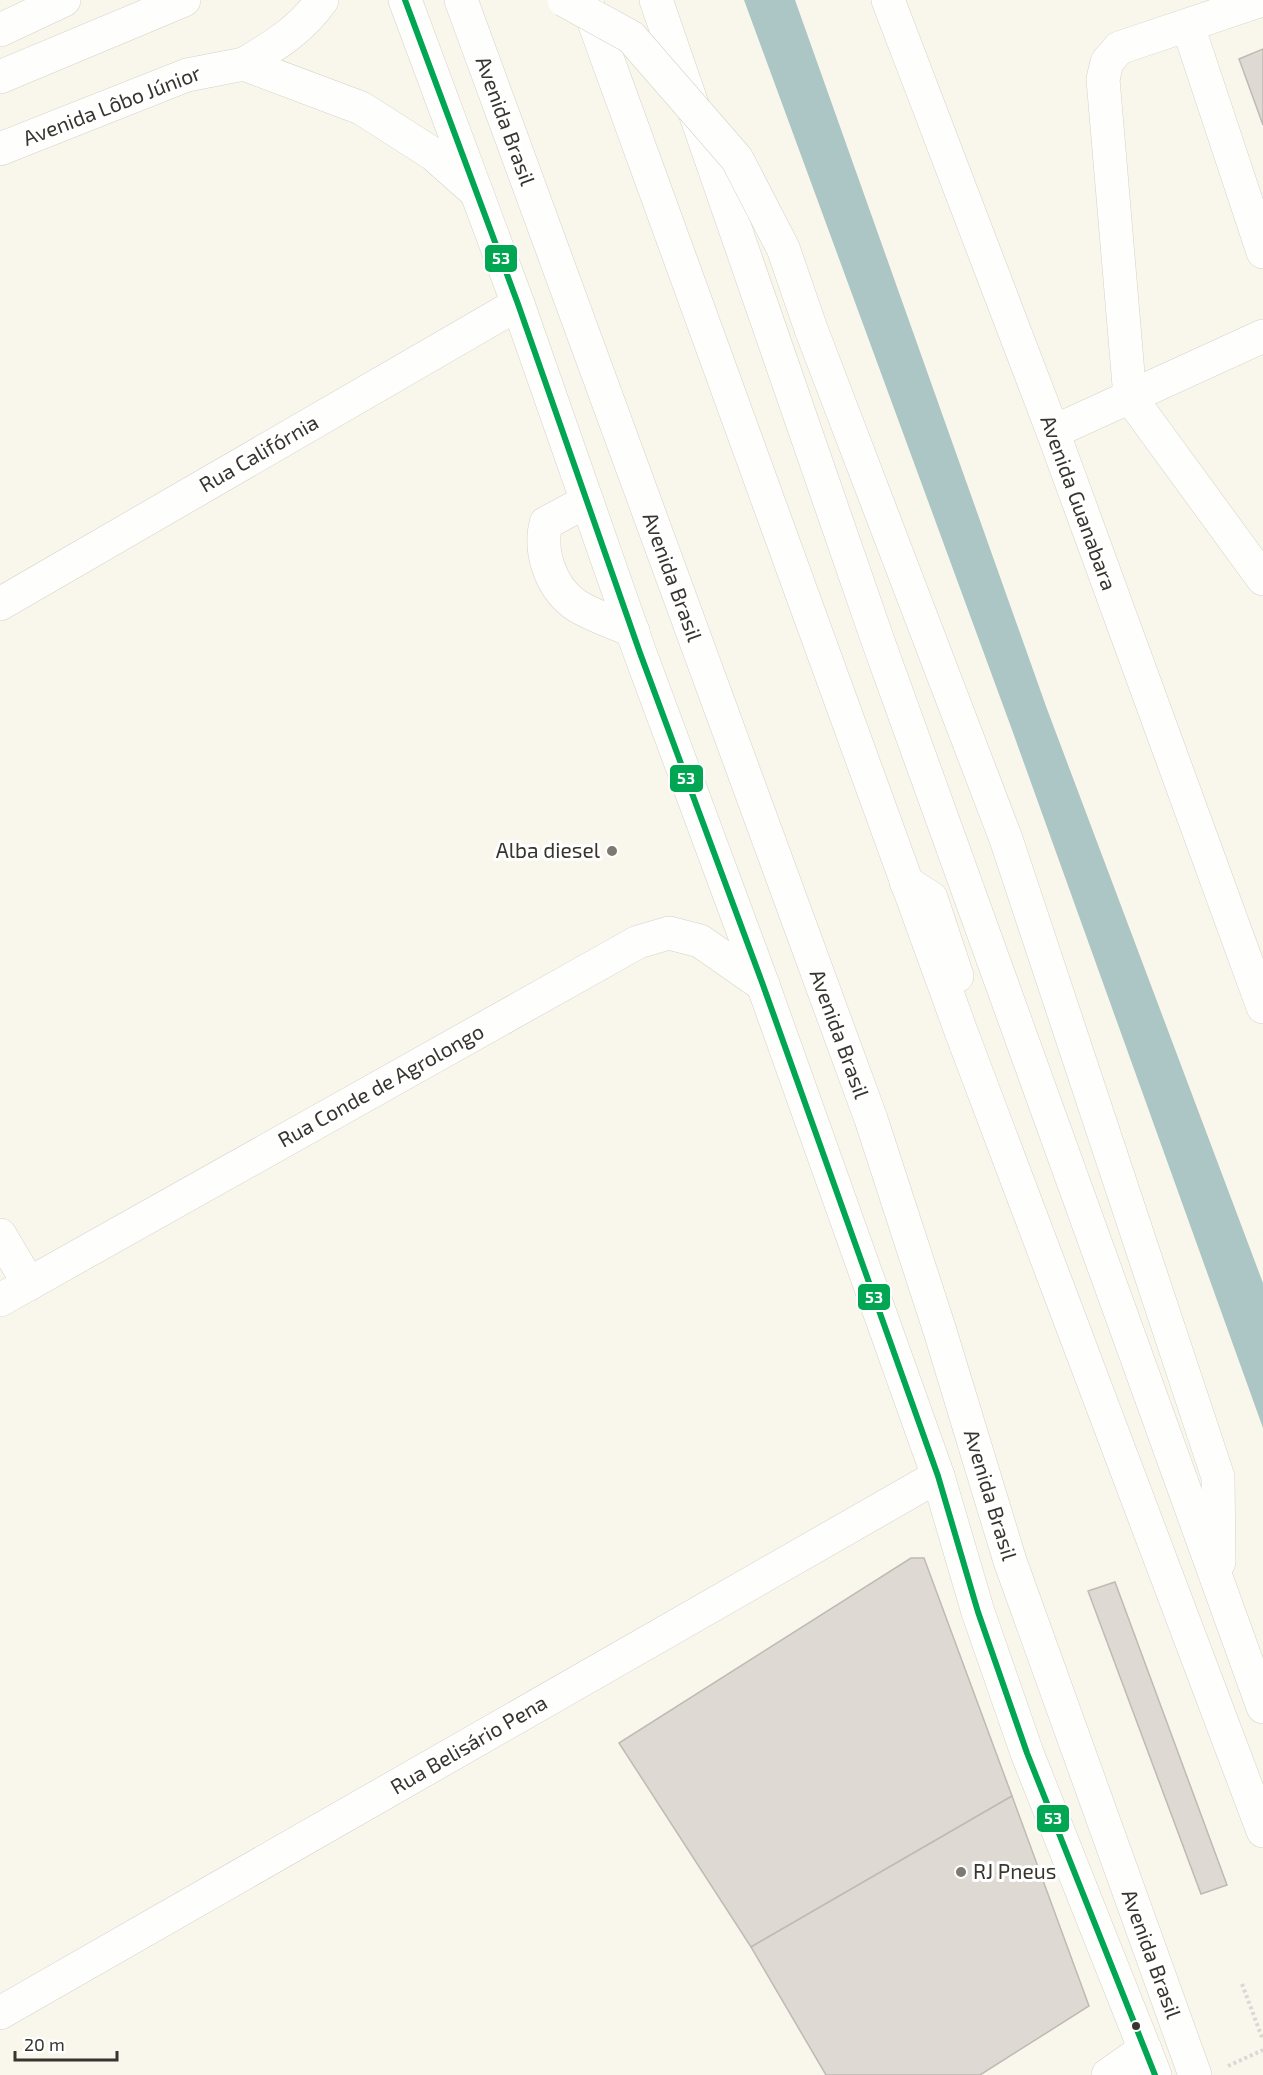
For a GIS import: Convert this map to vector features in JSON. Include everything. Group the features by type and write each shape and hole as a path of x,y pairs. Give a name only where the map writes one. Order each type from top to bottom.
{"main road":[{"path":"0,30 64,0"},
{"path":"0,77 183,0"},
{"path":"244,64 282,41 308,20 322,0"},
{"name":"Avenida Brasil","path":"405,0 518,304 633,631 938,1476 978,1612 1027,1753 1150,2062"},
{"name":"Avenida Brasil","path":"461,0 871,1119 940,1331 1010,1561 1207,2073"},
{"path":"564,0 631,37 737,159 783,248 811,328 1006,839 1218,1477 1220,1589"},
{"path":"586,0 962,1034 1263,1831"},
{"path":"656,0 878,641 1263,1707"},
{"name":"Avenida Guanabara","path":"888,0 1053,432 1263,1007"},
{"path":"1262,0 1119,48 1107,62 1103,79 1130,397 1263,579"},
{"path":"1188,26 1263,252"},
{"path":"244,64 361,108 433,154 477,193"},
{"name":"Avenida Lôbo Júnior","path":"0,149 187,75 244,64"},
{"name":"Rua Califórnia","path":"0,604 518,304"},
{"path":"1053,432 1263,336"},
{"path":"587,501 546,523 542,540 552,579 573,604 633,631"},
{"name":"Rua Conde de Agrolongo","path":"0,1300 638,942 669,933 700,941 763,986"},
{"path":"0,1235 29,1284"},
{"name":"Rua Belisário Pena","path":"0,2013 938,1476"},
{"path":"1108,2075 1150,2062"}],"path":[{"path":"1242,1984 1263,2040"},
{"path":"1207,2073 1263,2050"}],"water":[{"path":"744,0 795,0 1047,709 1263,1283 1263,1428 1011,727"}],"building":[{"path":"1263,49 1263,125 1239,59"},
{"path":"911,1558 924,1558 1012,1796 751,1947 619,1743"},
{"path":"1115,1582 1227,1885 1201,1894 1088,1591"},
{"name":"RJ Pneus","path":"1012,1796 1089,2006 980,2075 826,2075 751,1947"}],"transit line":[{"name":"53","path":"405,0 518,304 640,653 763,985 938,1476 978,1612 1027,1753 1155,2075"}],"place":[{"name":"Alba diesel","path":"612,851"},
{"name":"RJ Pneus","path":"961,1872"}]}
